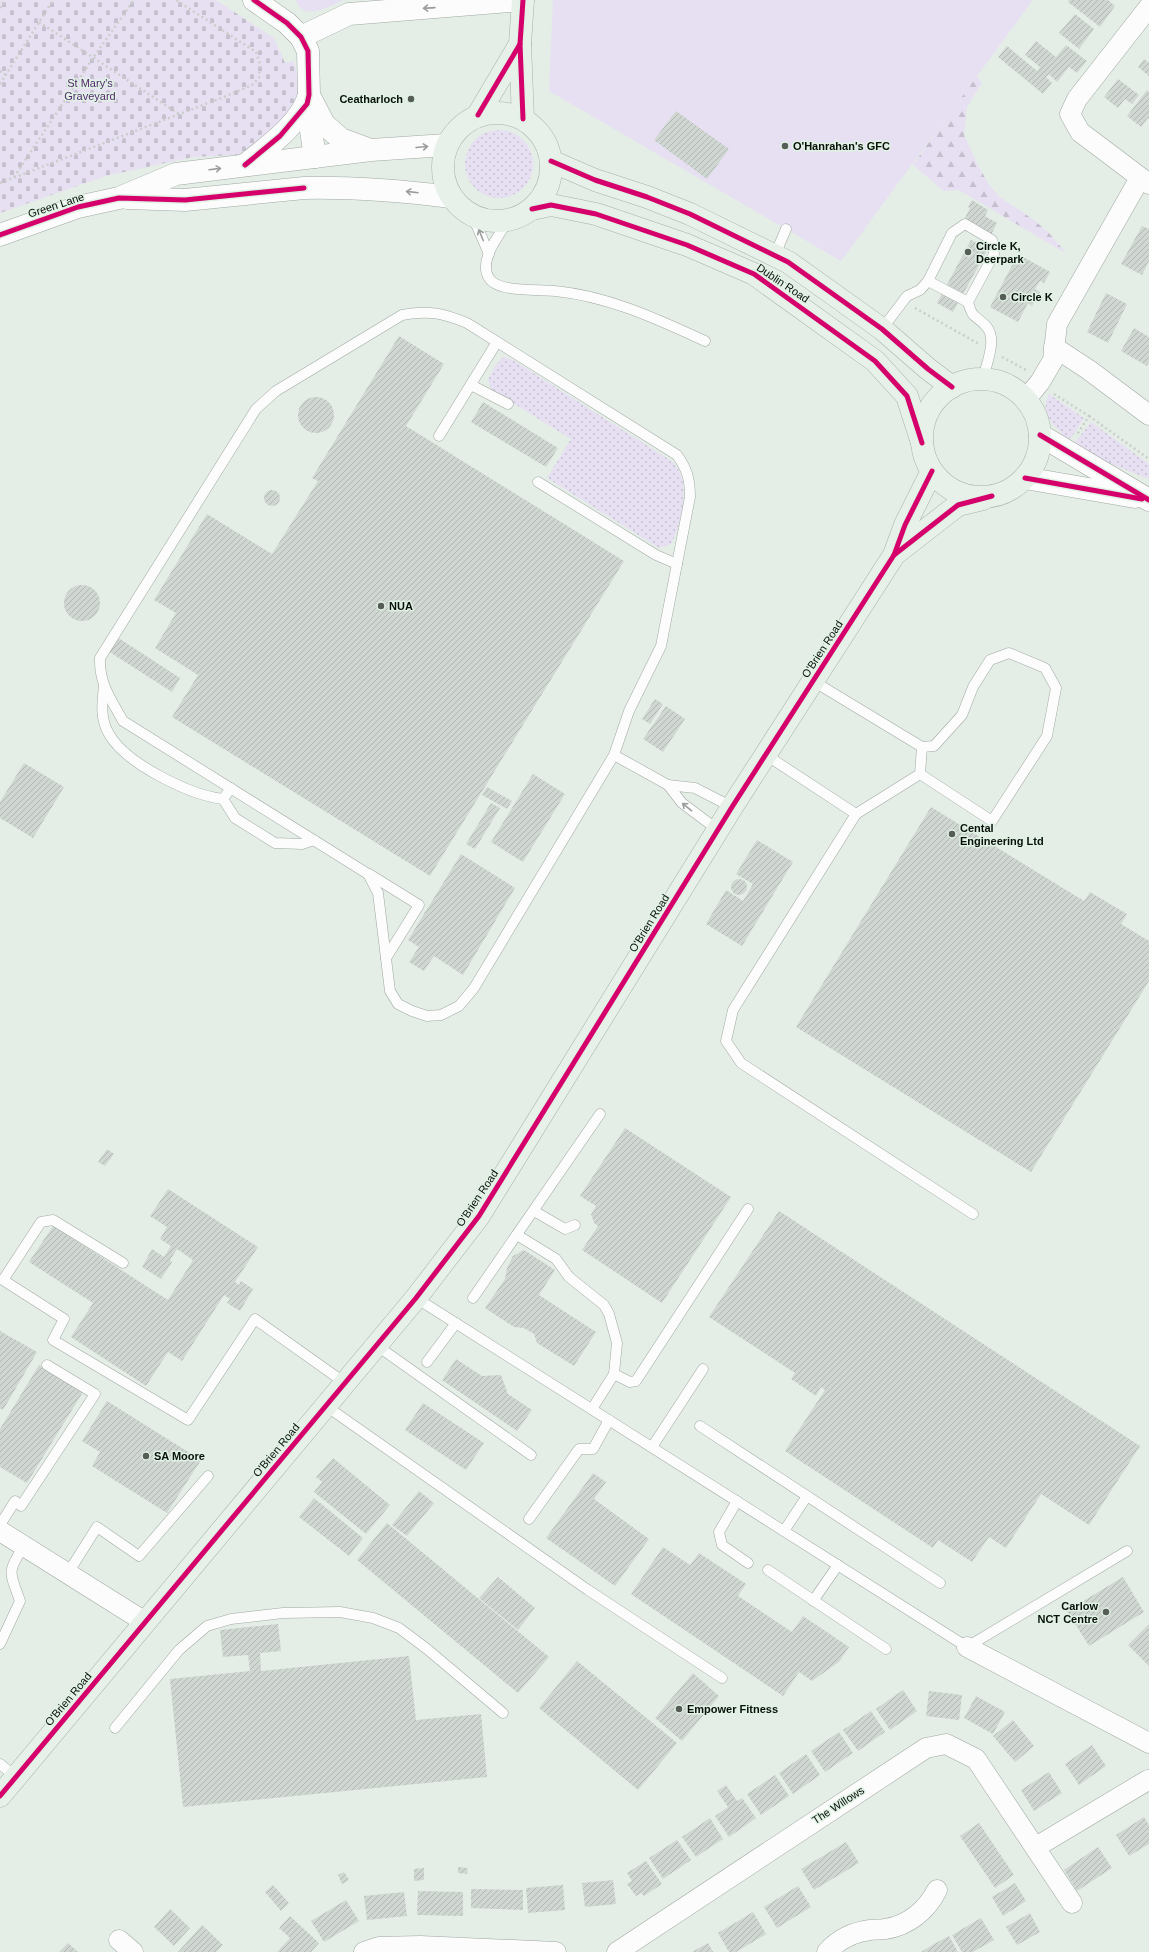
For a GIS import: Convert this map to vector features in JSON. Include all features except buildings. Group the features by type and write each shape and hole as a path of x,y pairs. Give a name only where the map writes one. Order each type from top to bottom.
{"main road":[{"path":"254,0 287,23 301,37 308,51 308,99 323,187"},
{"path":"301,37 350,14 523,0 520,44 523,119"},
{"path":"478,115 520,44"},
{"path":"308,99 324,124 341,139 371,150"},
{"path":"245,165 280,136 308,99"},
{"path":"501,113 523,119 537,129 546,144 551,161 550,179 543,196 532,209 508,221 490,222 473,217 461,208 451,197 443,180 442,163 446,145 454,132 465,122 478,115 501,113"},
{"path":"119,198 176,174 371,150 446,145"},
{"name":"Dublin Road","path":"551,161 595,180 647,197 690,214 788,262 882,329 928,369 952,387"},
{"path":"119,198 185,200 323,187 385,189 451,197"},
{"name":"Green Lane","path":"0,235 78,207 119,198"},
{"name":"Dublin Road","path":"532,209 551,205 596,214 688,245 754,274 875,361 907,396 922,443"},
{"path":"983,379 999,382 1014,389 1026,399 1036,418 1040,435 1039,450 1034,465 1025,478 1010,490 992,496 975,497 958,493 943,484 932,470 925,457 922,443 923,426 929,410 939,397 952,387 967,381 983,379"},
{"path":"1040,435 1148,500"},
{"name":"O'Brien Road","path":"0,1796 8,1771 146,1622 416,1298 479,1216 732,807 894,555 905,525 932,470"},
{"path":"1025,478 1148,500"},
{"name":"O'Brien Road","path":"894,555 958,505 992,496"}],"street":[{"path":"1026,399 1040,382 1053,360 1057,324 1145,181 1080,132 1070,114 1077,99 1149,7"},
{"path":"1054,347 1089,370 1149,415"},
{"path":"0,1531 146,1622"},
{"path":"967,1647 1149,1743"},
{"name":"The Willows","path":"617,1952 929,1746 946,1744 976,1759 1072,1903"},
{"path":"1036,1847 1148,1780"},
{"path":"827,1952 848,1936 868,1930 886,1929 904,1922 923,1911 937,1890"},
{"path":"364,1952 374,1948 409,1946 556,1952"}],"lane":[{"path":"473,217 489,254"},
{"path":"508,221 489,254 485,270 490,280 500,287 571,292 626,307 704,341"},
{"path":"882,329 907,296 920,290 928,282 952,233 964,224 992,240 994,254 968,302 972,315 987,326 993,338 983,379"},
{"path":"774,255 786,229"},
{"path":"928,282 968,302"},
{"path":"368,873 378,893 390,991 398,1004 427,1016 441,1015 459,1006 474,988 614,755 629,711 661,646 690,497 690,481 686,468 677,455 467,323 444,314 418,312 402,315 276,391 256,409 100,658 99,673 104,686 123,720 314,840 368,873 419,905 386,958"},
{"path":"439,436 497,342"},
{"path":"471,385 508,404"},
{"path":"538,482 656,555 677,564"},
{"path":"813,681 922,747 934,746 962,715 973,687 990,660 1009,652 1045,668 1056,688 1047,736 992,821 920,774"},
{"path":"104,686 101,710 108,734 122,750 155,774 207,797 223,799"},
{"path":"920,774 922,747"},
{"path":"614,755 668,785 695,788 732,807"},
{"path":"766,755 856,814"},
{"path":"920,774 856,814 733,1010 726,1041 741,1063 973,1214"},
{"path":"668,785 682,803 718,830"},
{"path":"223,799 231,788"},
{"path":"223,799 235,818 275,843 302,844 314,840"},
{"path":"473,1298 518,1235 600,1114"},
{"path":"614,1374 630,1382 636,1381 748,1209"},
{"path":"534,1210 565,1229 574,1224"},
{"path":"123,1263 53,1220 40,1222 3,1280 64,1319 53,1340 188,1420 255,1319 345,1383"},
{"path":"518,1235 556,1259 569,1277 604,1305 609,1314 617,1343 614,1374 592,1409"},
{"path":"416,1298 967,1647 1127,1551"},
{"path":"427,1362 456,1323"},
{"path":"376,1346 531,1455"},
{"path":"0,1525 15,1501 21,1506 95,1394 47,1365"},
{"path":"652,1448 703,1369"},
{"path":"326,1406 588,1590 722,1678"},
{"path":"529,1519 579,1449 593,1449 609,1420"},
{"path":"700,1426 940,1583"},
{"path":"68,1573 97,1527 139,1556 208,1476"},
{"path":"784,1531 807,1496"},
{"path":"737,1501 719,1532 722,1545 748,1563"},
{"path":"0,1644 20,1601 10,1571 14,1560 24,1546"},
{"path":"814,1601 838,1565"},
{"path":"768,1570 886,1649"},
{"path":"115,1728 179,1650 207,1626 231,1619 284,1613 340,1612 373,1618 399,1628 427,1649 503,1713"}],"path":[{"path":"0,8 5,0"},
{"path":"0,84 53,0"},
{"path":"14,178 93,58 134,0"},
{"path":"0,183 252,85 259,78 260,64 256,52 176,0"},
{"path":"39,22 179,114"},
{"path":"0,71 6,75"},
{"path":"1089,416 1149,459"}],"green space":[{"name":"St Mary's Graveyard","path":"0,0 216,0 274,38 285,63 294,61 300,87 296,105 285,122 251,148 237,155 193,157 106,176 0,213"},
{"path":"296,0 344,0 324,9 310,12 304,11 299,7"},
{"name":"O'Hanrahan's GFC","path":"553,0 1033,0 841,261 549,91"},
{"path":"976,76 982,83 967,107 964,135 977,163 989,185 1000,197 1034,220 1049,233 1067,254 959,190 944,191 913,165"},
{"path":"499,130 512,133 523,140 530,151 533,164 530,177 523,188 512,195 499,198 486,195 475,188 468,177 465,164 468,151 475,140 486,133"},
{"path":"504,357 513,360 673,462 680,474 684,492 680,520 671,544 659,548 547,478 571,439 492,390 488,380 494,367"},
{"path":"1049,394 1084,418 1072,437 1067,439 1049,419 1046,401"},
{"path":"1091,422 1149,464 1149,479 1101,460 1074,444"}],"cycle path":[{"path":"245,165 280,136 307,104 309,95 308,51 301,37 287,23 254,0"},
{"path":"523,0 520,44 523,119"},
{"path":"478,115 520,44"},
{"path":"551,161 595,180 647,197 690,214 788,262 882,329 928,369 952,387"},
{"path":"0,235 78,207 119,198 185,200 304,188"},
{"path":"532,209 551,205 596,214 687,245 754,274 875,361 907,396 922,443"},
{"path":"1040,435 1149,500"},
{"path":"0,1796 416,1298 479,1216 732,807 894,555 905,525 932,471"},
{"path":"1025,478 1142,499"},
{"path":"894,555 958,505 992,496"}],"place":[{"name":"Ceatharloch","path":"411,99"},
{"name":"O'Hanrahan's GFC","path":"785,146"},
{"name":"Circle K, Deerpark","path":"968,252"},
{"name":"Circle K","path":"1003,297"},
{"name":"NUA","path":"381,606"},
{"name":"Cental Engineering Ltd","path":"952,834"},
{"name":"SA Moore","path":"146,1456"},
{"name":"Carlow NCT Centre","path":"1106,1612"},
{"name":"Empower Fitness","path":"679,1709"}]}
